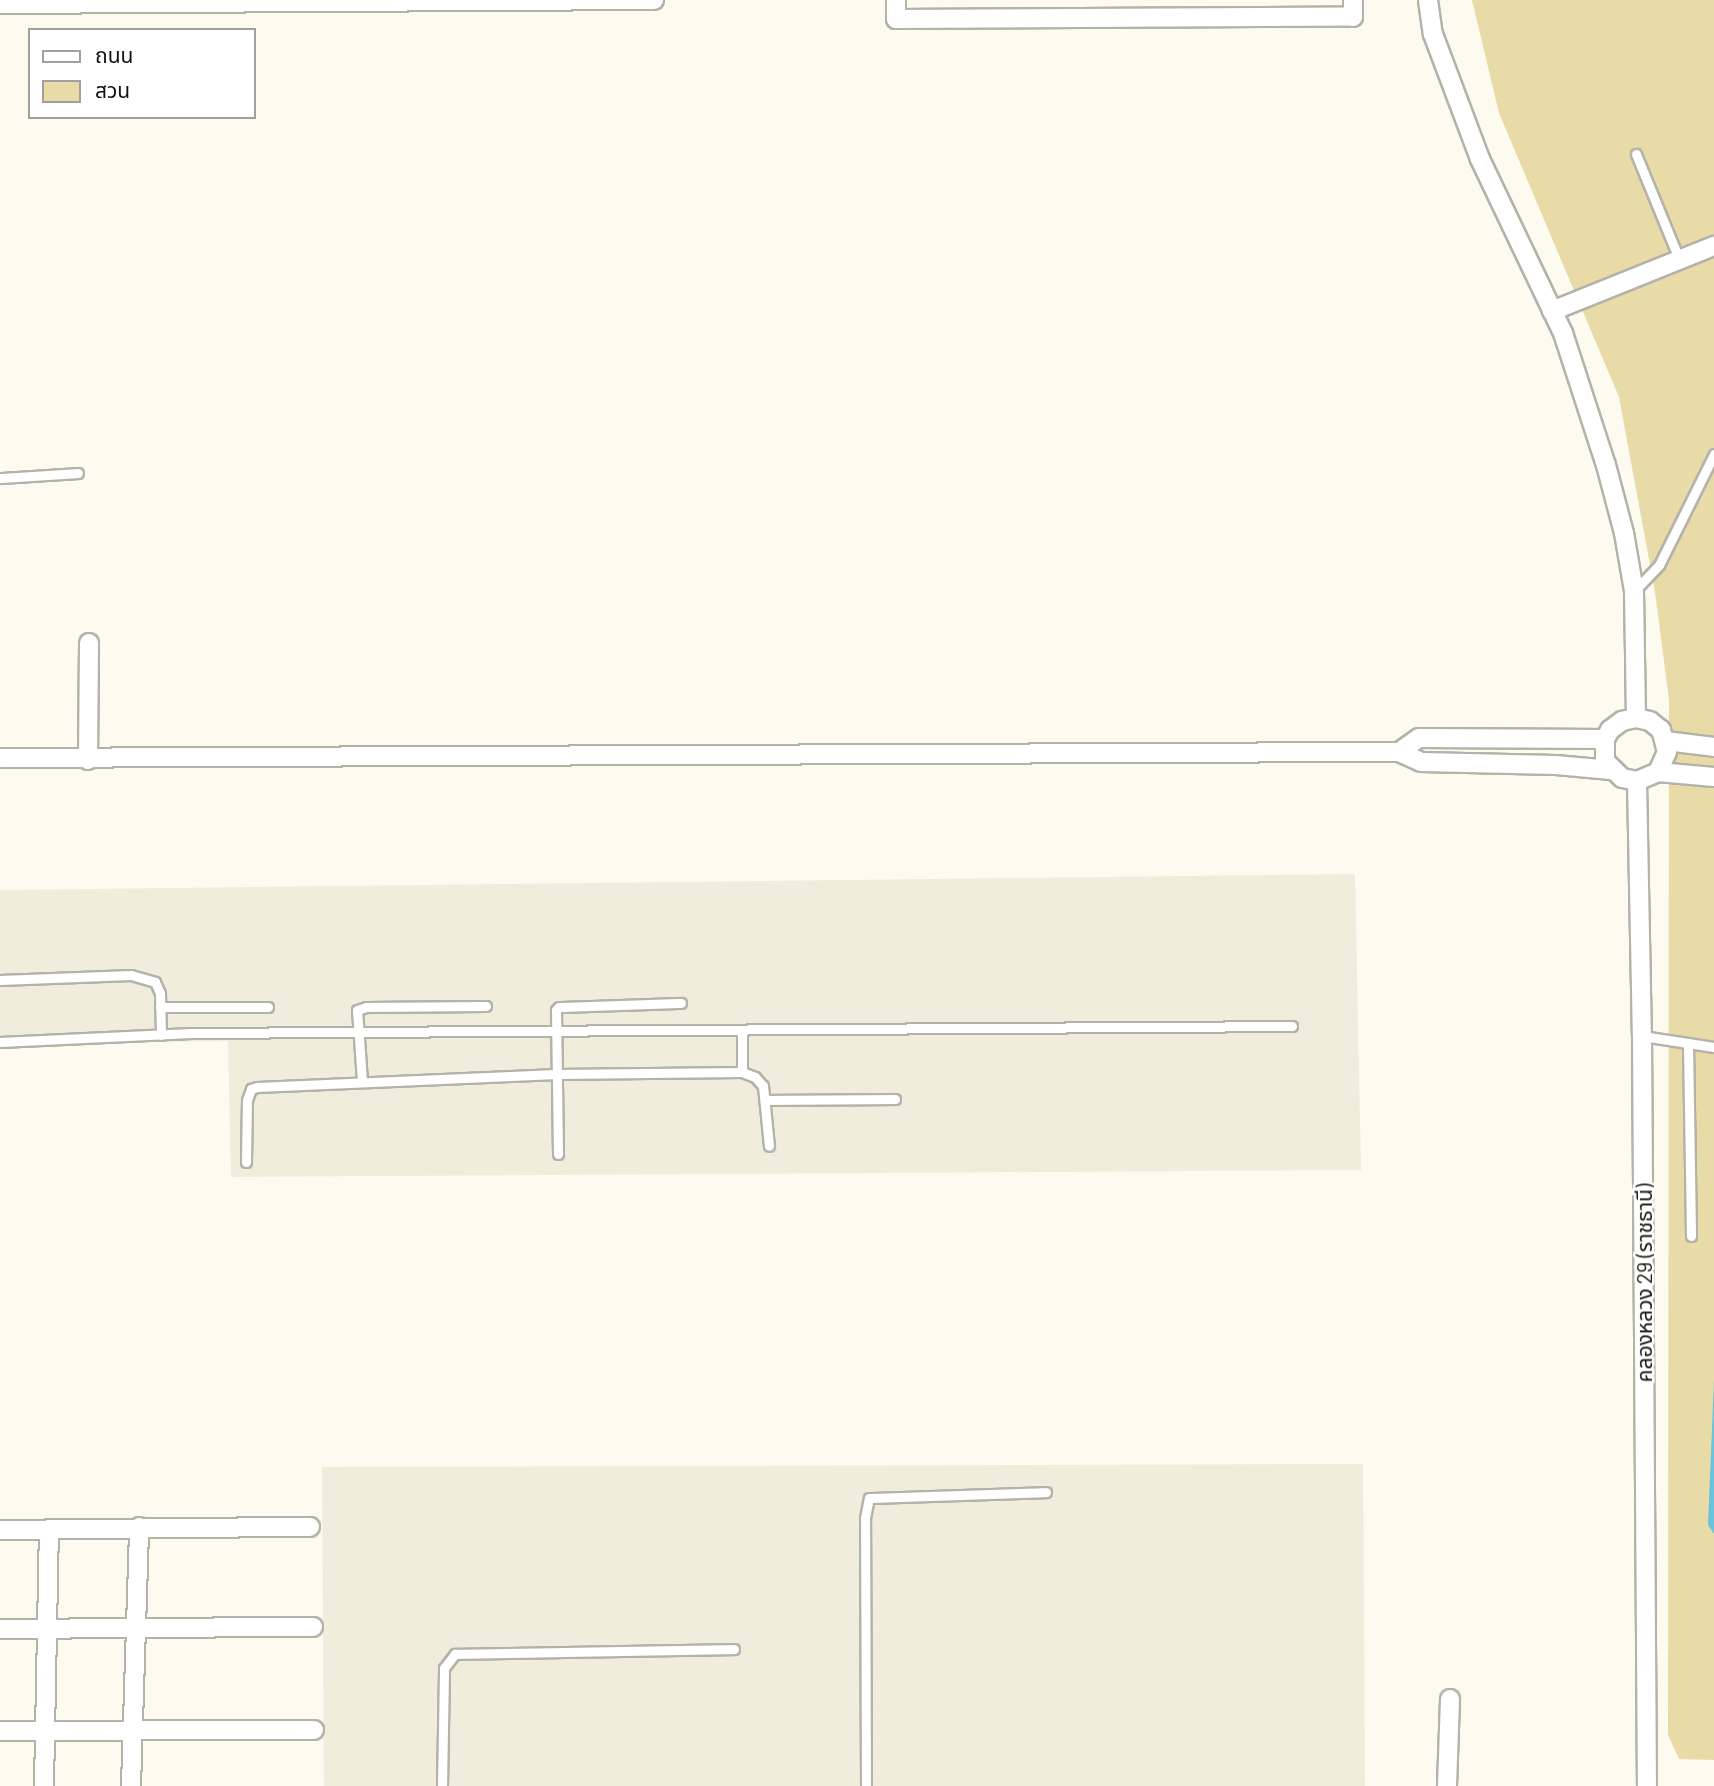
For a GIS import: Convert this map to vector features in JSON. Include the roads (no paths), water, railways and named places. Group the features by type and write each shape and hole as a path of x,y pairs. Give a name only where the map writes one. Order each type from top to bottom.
{"street":[{"path":"0,4 654,0"},
{"path":"896,0 896,19 1353,17 1353,0"},
{"path":"1428,0 1433,34 1480,159 1563,333 1606,465 1624,533 1634,591 1636,718"},
{"path":"1552,311 1714,246"},
{"path":"88,760 89,643"},
{"path":"1658,772 1664,762 1666,741 1661,730 1650,721 1636,718 1622,721 1605,739 1605,761 1611,770 1622,778 1637,781 1658,772 1714,777"},
{"path":"1399,752 1419,738 1605,739"},
{"path":"1666,741 1714,747"},
{"path":"0,758 88,760 1399,752 1421,762 1556,765 1611,770"},
{"name":"คลองหลวง 29 (ราชธานี)","path":"1637,781 1642,1036 1647,1786"},
{"path":"131,1786 139,1527"},
{"path":"0,1530 310,1527"},
{"path":"44,1786 49,1530"},
{"path":"0,1629 313,1627"},
{"path":"1447,1786 1450,1699"},
{"path":"0,1731 314,1730"}],"lane":[{"path":"1636,154 1679,259"},
{"path":"1634,591 1659,565 1714,454"},
{"path":"0,478 78,473"},
{"path":"0,980 131,975 155,982 160,993 161,1035"},
{"path":"558,1154 556,1010 559,1007 681,1003"},
{"path":"362,1081 357,1010 366,1007 486,1006"},
{"path":"160,1007 268,1007"},
{"path":"0,1042 161,1035 357,1032 1293,1026"},
{"path":"741,1030 741,1072"},
{"path":"1642,1036 1714,1047"},
{"path":"1688,1043 1691,1236"},
{"path":"246,1162 247,1100 251,1089 267,1085 557,1074 741,1072 755,1077 763,1086 769,1146"},
{"path":"766,1100 895,1099"},
{"path":"866,1786 865,1518 869,1498 1046,1492"},
{"path":"442,1786 444,1668 455,1654 734,1649"}],"water":[{"path":"1714,1380 1714,1534 1708,1525"}]}
